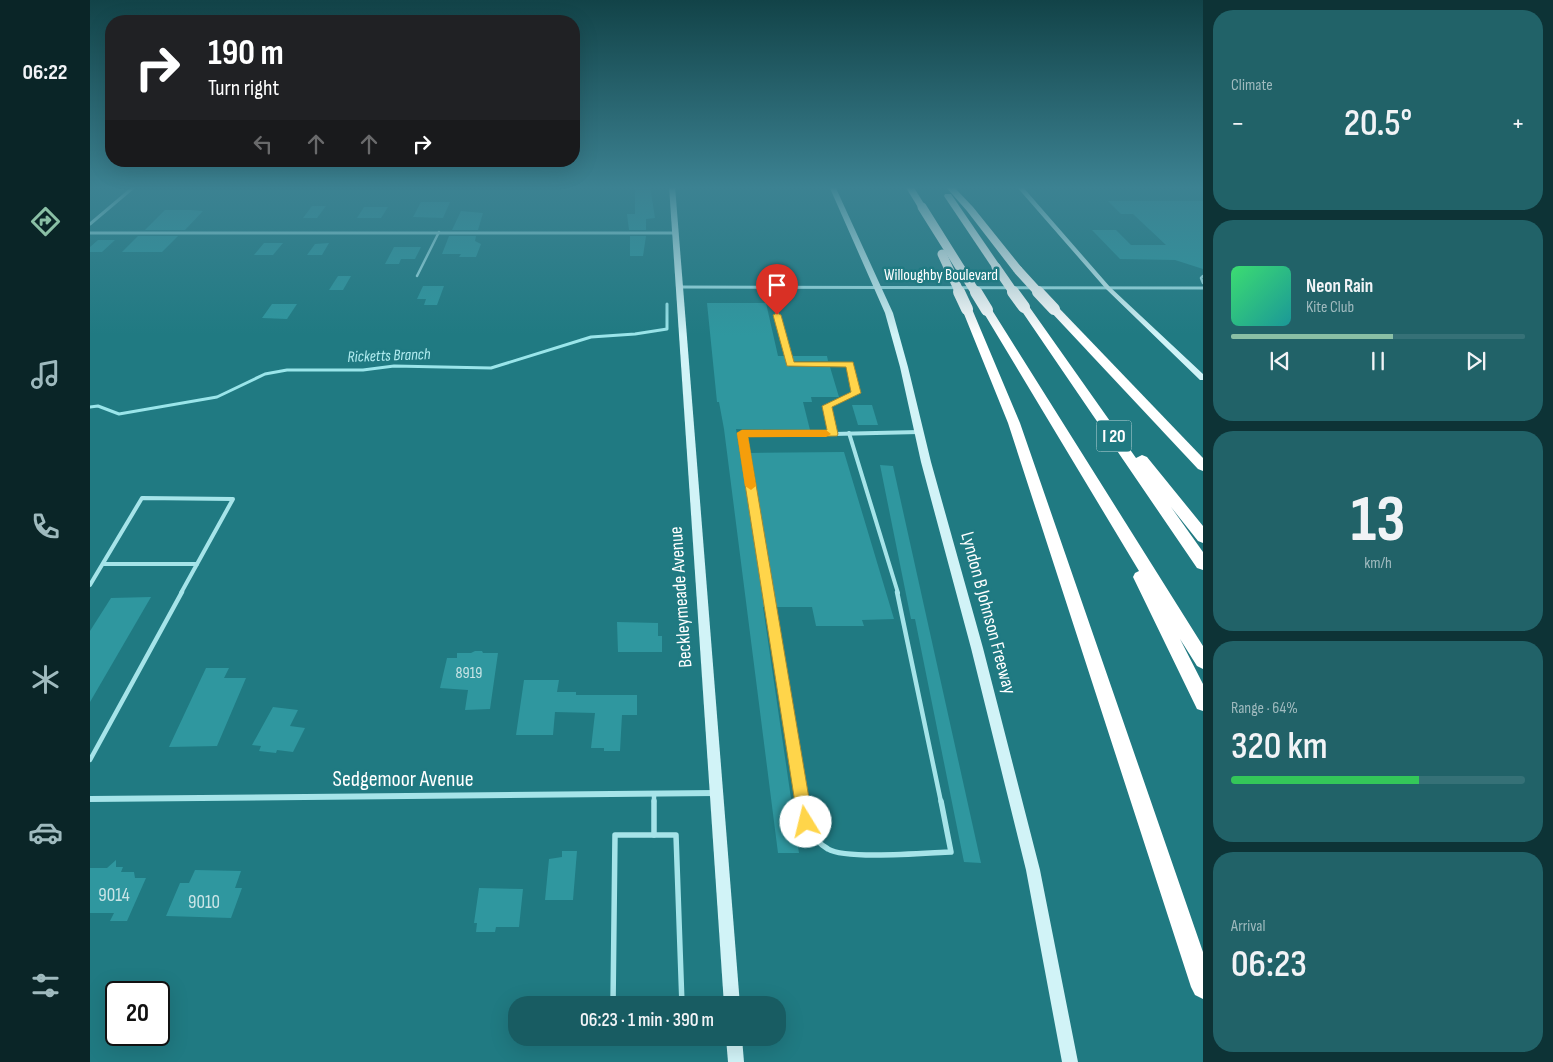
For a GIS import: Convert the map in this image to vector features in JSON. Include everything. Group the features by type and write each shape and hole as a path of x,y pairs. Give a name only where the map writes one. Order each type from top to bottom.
{"highway":[{"path":"935,236 1014,423 1203,987"},
{"name":"I 20","path":"940,236 1203,661"},
{"name":"I 20","path":"975,236 1203,564"},
{"path":"991,236 1018,270 1203,466"},
{"path":"1048,341 1203,537"},
{"path":"1105,504 1203,703"}],"main road":[{"name":"Beckleymeade Avenue","path":"675,236 731,996"},
{"name":"Lyndon B Johnson Freeway","path":"854,236 891,322 978,648 1033,870 1070,1062"},
{"path":"1062,236 1108,288 1203,378"},
{"path":"735,1046 736,1062"}],"street":[{"name":"Willoughby Boulevard","path":"679,287 1203,288"},
{"name":"Sedgemoor Avenue","path":"90,799 717,794"}],"lane":[{"path":"417,276 437,236"},
{"path":"1203,276 1201,278 1203,283"},
{"path":"770,287 790,364 850,364 856,393 827,406 833,434"},
{"path":"849,433 902,607 951,852 832,852 815,840 806,822 742,433 833,434 849,433 919,432"},
{"path":"90,585 104,564 124,525 142,498 233,499 90,760"},
{"path":"104,564 197,564"},
{"path":"654,795 654,836"},
{"path":"612,996 615,835 676,836 682,996"}],"building":[{"path":"138,236 178,236 162,252 122,252"},
{"path":"449,236 476,236 475,241 481,244 476,257 459,257 461,254 442,254"},
{"path":"630,236 646,236 643,256 630,256"},
{"path":"1097,236 1122,236 1131,245 1166,245 1156,236 1203,236 1203,269 1175,260 1120,259"},
{"path":"98,240 115,240 102,252 90,252 90,247"},
{"path":"264,243 283,243 273,255 254,255"},
{"path":"329,243 322,255 307,255 315,244"},
{"path":"394,247 421,247 415,259 401,259 399,264 385,264"},
{"path":"338,276 351,276 343,290 329,290"},
{"path":"423,286 444,286 437,305 424,305 426,299 417,299"},
{"path":"707,303 766,303 778,356 784,356 787,365 790,367 830,367 839,397 811,397 812,402 803,402 810,430 736,429 766,607 763,607 799,853 778,853 724,429 719,402 717,402"},
{"path":"272,304 297,304 287,319 262,318"},
{"path":"792,356 827,356 828,361 793,361"},
{"path":"852,405 872,405 878,425 858,425"},
{"path":"844,452 894,619 862,620 864,626 816,626 812,607 775,607 749,453"},
{"path":"880,465 893,466 981,863 964,862 915,619 911,619"},
{"path":"151,597 90,702 90,631 111,598"},
{"path":"617,622 658,623 658,636 662,636 662,652 618,652"},
{"path":"475,651 498,653 490,709 465,710 468,690 440,688 447,658 457,658 457,653 471,653"},
{"path":"206,668 229,668 224,678 246,678 217,746 169,747"},
{"path":"524,680 559,680 557,692 576,692 576,695 637,695 637,715 622,715 620,751 604,751 604,748 591,748 595,713 555,712 553,735 516,735"},
{"path":"273,707 298,710 290,726 305,728 293,752 277,750 276,753 259,751 261,746 252,745"},
{"path":"562,851 577,851 573,900 545,900 549,859 562,857"},
{"path":"116,860 116,867 123,867 121,872 134,872 135,878 146,878 127,921 110,921 114,913 90,913 90,868 107,868"},
{"path":"195,870 241,871 235,888 242,888 231,918 166,916 180,883 189,883"},
{"path":"479,888 523,889 519,927 496,927 495,932 476,932 477,923 474,923"}],"waterway":[{"name":"Ricketts Branch","path":"90,407 98,406 119,414 217,397 265,374 287,370 363,370 394,366 491,368 591,337 635,334 667,329 667,304"}],"slow traffic":[{"path":"751,486 742,433 826,434"}],"route":[{"path":"777,315 790,364 850,364 856,393 827,406 833,434 742,433 806,822"}]}
